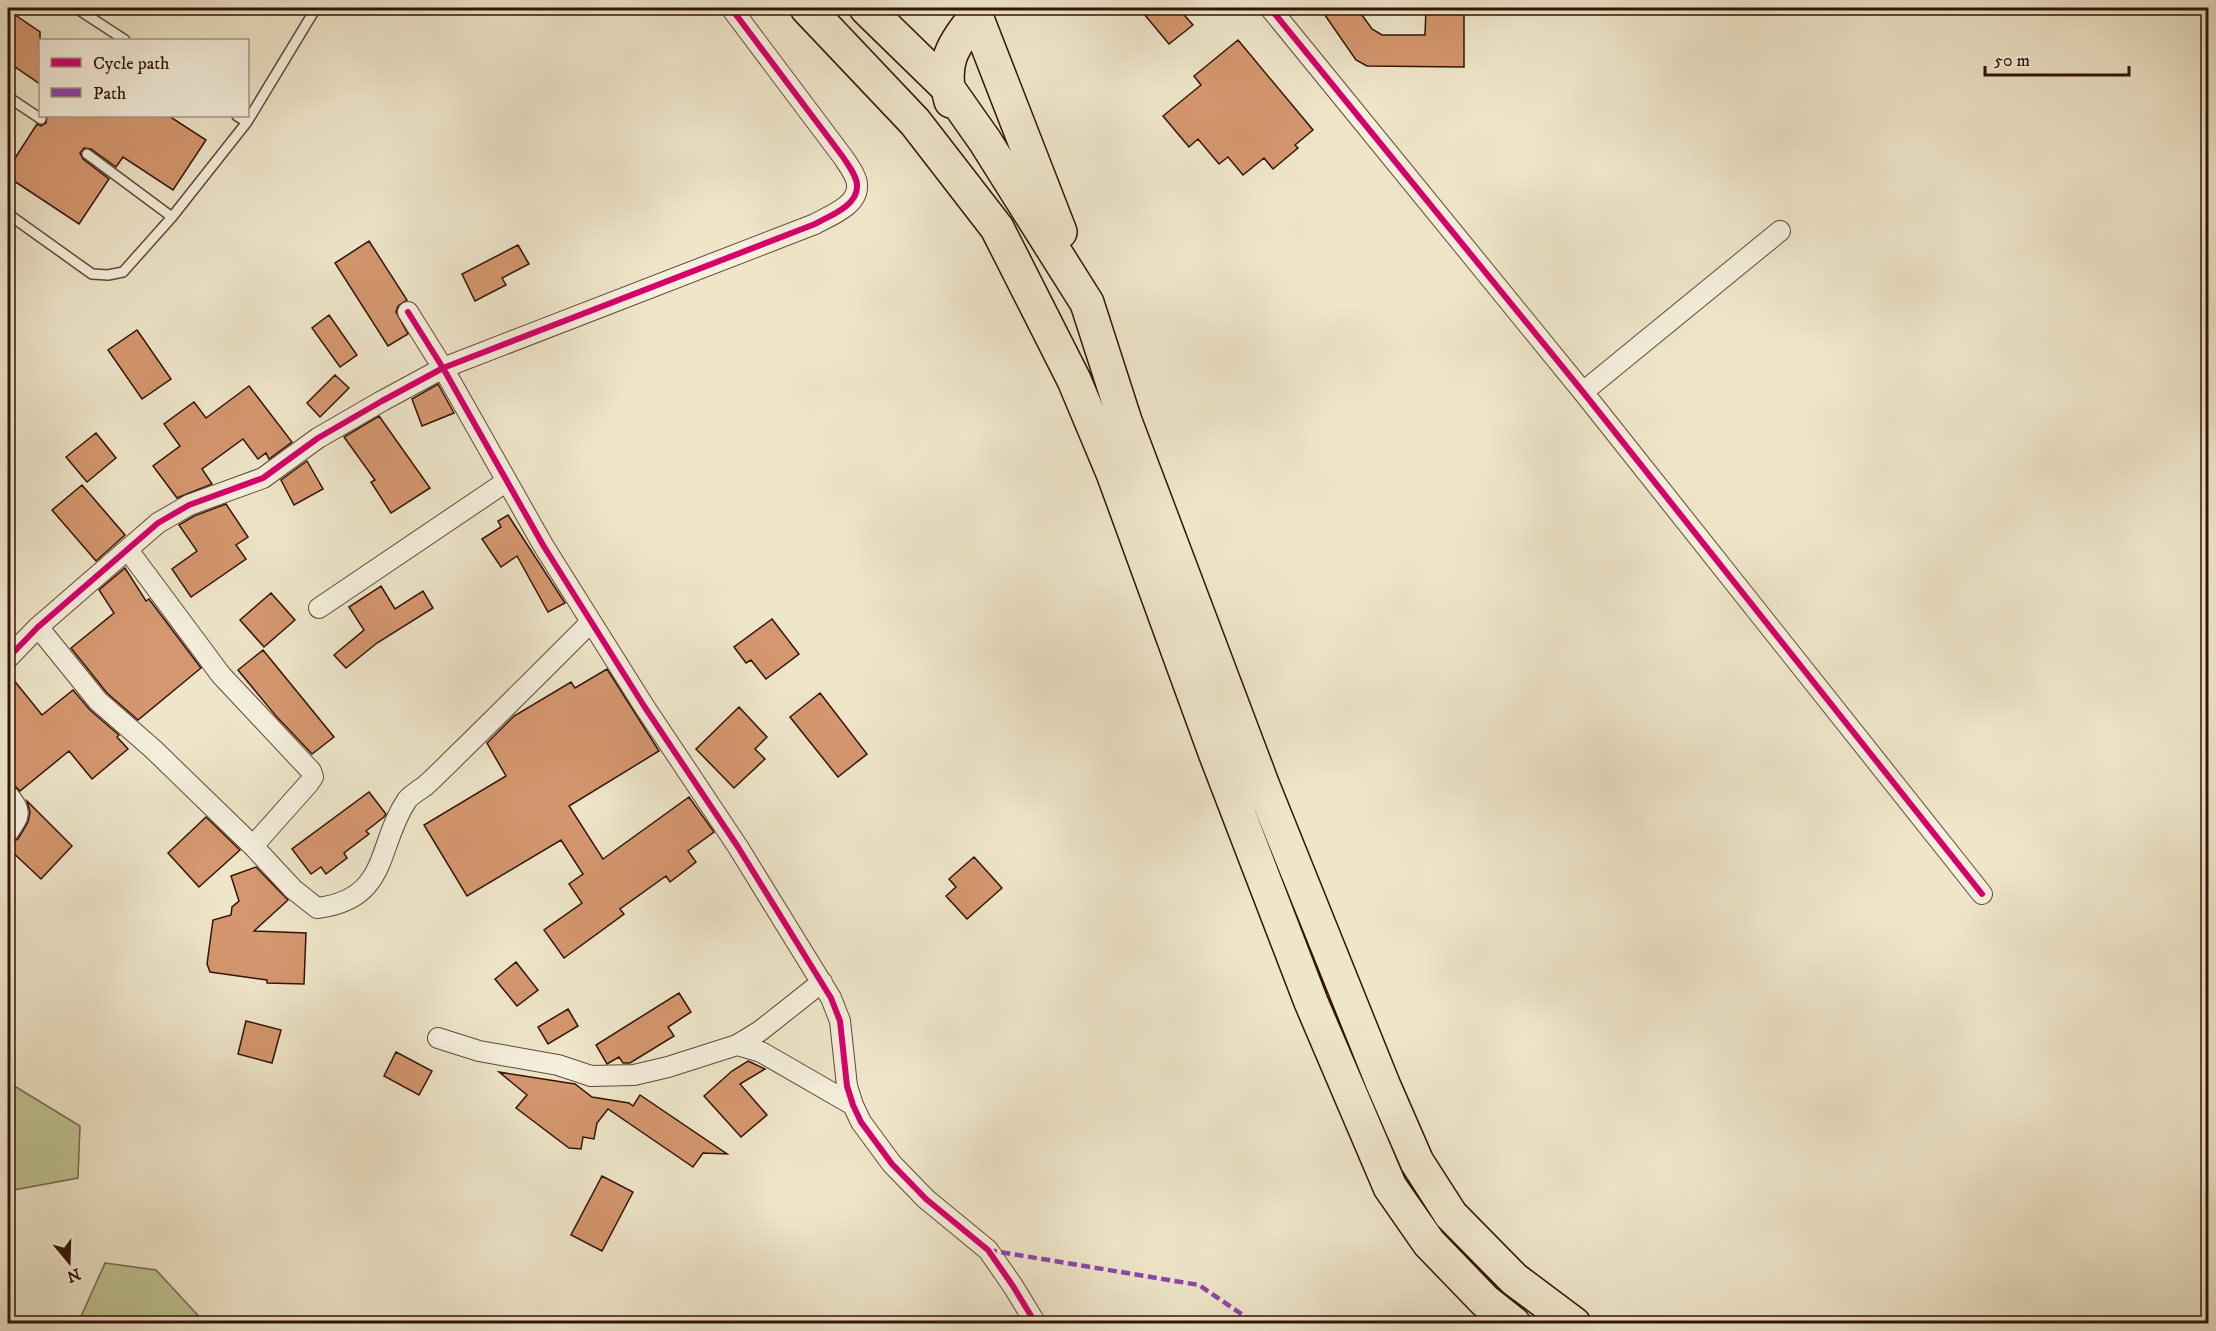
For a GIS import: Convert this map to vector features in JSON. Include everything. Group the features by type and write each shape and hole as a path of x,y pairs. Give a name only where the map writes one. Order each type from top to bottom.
{"highway":[{"path":"807,8 915,122 997,228 1074,380 1113,473 1216,755 1311,1002 1390,1187 1429,1243 1485,1300 1514,1323"},
{"path":"866,8 947,87 985,141 1087,303"},
{"path":"970,192 962,141 947,87 947,62 955,43 976,16 1087,303 1125,421 1263,786 1383,1084 1417,1162 1451,1215 1514,1280 1574,1323"}],"street":[{"path":"8,658 38,627 158,524 189,506 263,478 318,438 382,400 443,368 815,224 852,202 857,187 853,173 731,8"},
{"path":"1270,8 1583,392 1982,894"},
{"path":"1583,392 1780,231"},
{"path":"408,312 443,368 543,545 644,706 738,847 831,998 840,1021 847,1086 861,1122 892,1164 926,1199 988,1250 1036,1323"},
{"path":"319,608 507,481"},
{"path":"128,550 221,675 311,771 313,777 309,783 253,846"},
{"path":"38,627 98,701 153,749 253,846 293,889 317,908 334,906 360,892 373,877 383,860 397,818 408,799 456,756 591,622"},
{"path":"8,795 18,808 18,813 17,820 8,832"},
{"path":"438,1038 479,1050 558,1065 591,1076 634,1076 737,1045 760,1031 822,982"},
{"path":"737,1045 761,1052 853,1105"}],"lane":[{"path":"76,8 111,37"},
{"path":"8,214 92,274 108,275 123,272 172,217 246,122 316,8"},
{"path":"8,97 39,117"},
{"path":"238,117 246,122"},
{"path":"87,154 172,217"}],"green space":[{"path":"8,1054 11,1084 80,1126 78,1178 8,1191"},
{"path":"105,1263 156,1270 205,1323 78,1323"}],"building":[{"path":"1139,8 1178,8 1193,25 1169,44"},
{"path":"1320,8 1357,8 1372,29 1382,35 1425,35 1426,8 1464,8 1464,67 1367,66 1356,60"},
{"path":"8,10 40,32 39,83 8,62"},
{"path":"1238,40 1313,130 1295,145 1298,148 1273,169 1264,158 1243,175 1228,157 1219,164 1198,139 1189,147 1163,116 1201,85 1194,76"},
{"path":"47,117 171,117 206,140 173,190 123,157 116,167 91,149 84,148 80,153 83,159 109,179 79,224 8,177 8,169 37,124 41,126 46,123"},
{"path":"369,241 407,300 398,306 396,312 408,334 388,346 335,263"},
{"path":"518,245 529,264 502,278 506,285 475,301 462,274"},
{"path":"329,315 357,355 340,367 312,328"},
{"path":"137,330 171,379 142,399 108,350"},
{"path":"335,375 349,388 320,417 307,403"},
{"path":"438,384 454,413 422,426 412,399"},
{"path":"249,386 292,442 269,459 266,453 258,459 243,439 202,469 212,484 177,498 153,466 180,446 164,424 194,402 206,418"},
{"path":"379,416 430,488 391,513 371,482 375,480 344,437"},
{"path":"96,433 116,458 87,482 66,457"},
{"path":"307,461 323,489 294,505 281,480"},
{"path":"82,485 125,535 96,561 52,510"},
{"path":"226,504 248,537 236,545 246,559 191,597 172,569 197,551 179,525 194,516"},
{"path":"508,515 565,603 548,612 517,556 501,567 482,539 501,527 498,521"},
{"path":"125,568 146,601 149,599 201,668 138,720 107,693 71,648 114,613 99,590"},
{"path":"381,586 395,609 423,591 433,608 377,643 346,668 334,655 364,630 349,607"},
{"path":"271,593 295,620 264,647 240,620"},
{"path":"772,619 799,654 766,679 751,660 746,663 734,647"},
{"path":"263,650 334,737 312,754 276,716 238,670"},
{"path":"607,669 659,751 569,806 603,859 689,797 714,832 688,851 696,862 670,882 666,876 620,909 624,914 564,958 544,930 582,903 569,884 583,874 561,840 467,896 424,825 506,776 487,743 514,716 571,682 575,688"},
{"path":"8,673 42,715 73,690 90,710 119,735 117,737 128,749 92,779 69,751 20,791 13,784 8,783"},
{"path":"820,693 867,754 838,777 790,717"},
{"path":"739,707 767,737 755,749 765,759 734,788 696,749"},
{"path":"369,792 386,814 384,817 366,831 369,834 344,853 347,858 326,874 321,867 311,874 292,849"},
{"path":"27,801 72,846 41,879 8,848 8,844 18,839 28,822 30,812"},
{"path":"206,817 240,850 199,887 168,853"},
{"path":"974,857 1002,888 967,919 946,896 956,887 949,879"},
{"path":"256,867 288,900 254,931 306,933 304,984 267,983 267,980 210,972 207,964 213,920 231,915 232,907 239,901 231,876"},
{"path":"516,962 538,990 517,1006 495,979"},
{"path":"679,993 691,1012 668,1027 674,1036 630,1063 623,1063 619,1057 607,1064 596,1045"},
{"path":"568,1009 578,1026 548,1044 538,1027"},
{"path":"246,1021 281,1030 272,1063 238,1054"},
{"path":"396,1052 432,1071 419,1095 384,1076"},
{"path":"748,1061 765,1069 740,1084 767,1115 741,1137 704,1096 732,1071"},
{"path":"499,1072 575,1084 592,1097 629,1103 633,1106 640,1095 727,1154 703,1153 693,1167 608,1109 597,1123 594,1139 583,1137 581,1149 569,1148 516,1108 527,1095"},
{"path":"602,1176 633,1192 602,1251 571,1235"}],"marked path":[{"path":"988,1250 1199,1285 1256,1324"}],"cycle path":[{"path":"8,658 38,627 158,523 189,505 263,478 318,438 443,368 815,224 847,205 856,194 856,179 852,171 731,8"},
{"path":"1270,8 1583,392 1982,894"},
{"path":"408,312 443,368 543,545 644,706 738,847 831,998 840,1021 847,1086 861,1122 892,1164 926,1199 988,1250 1036,1324"}]}
